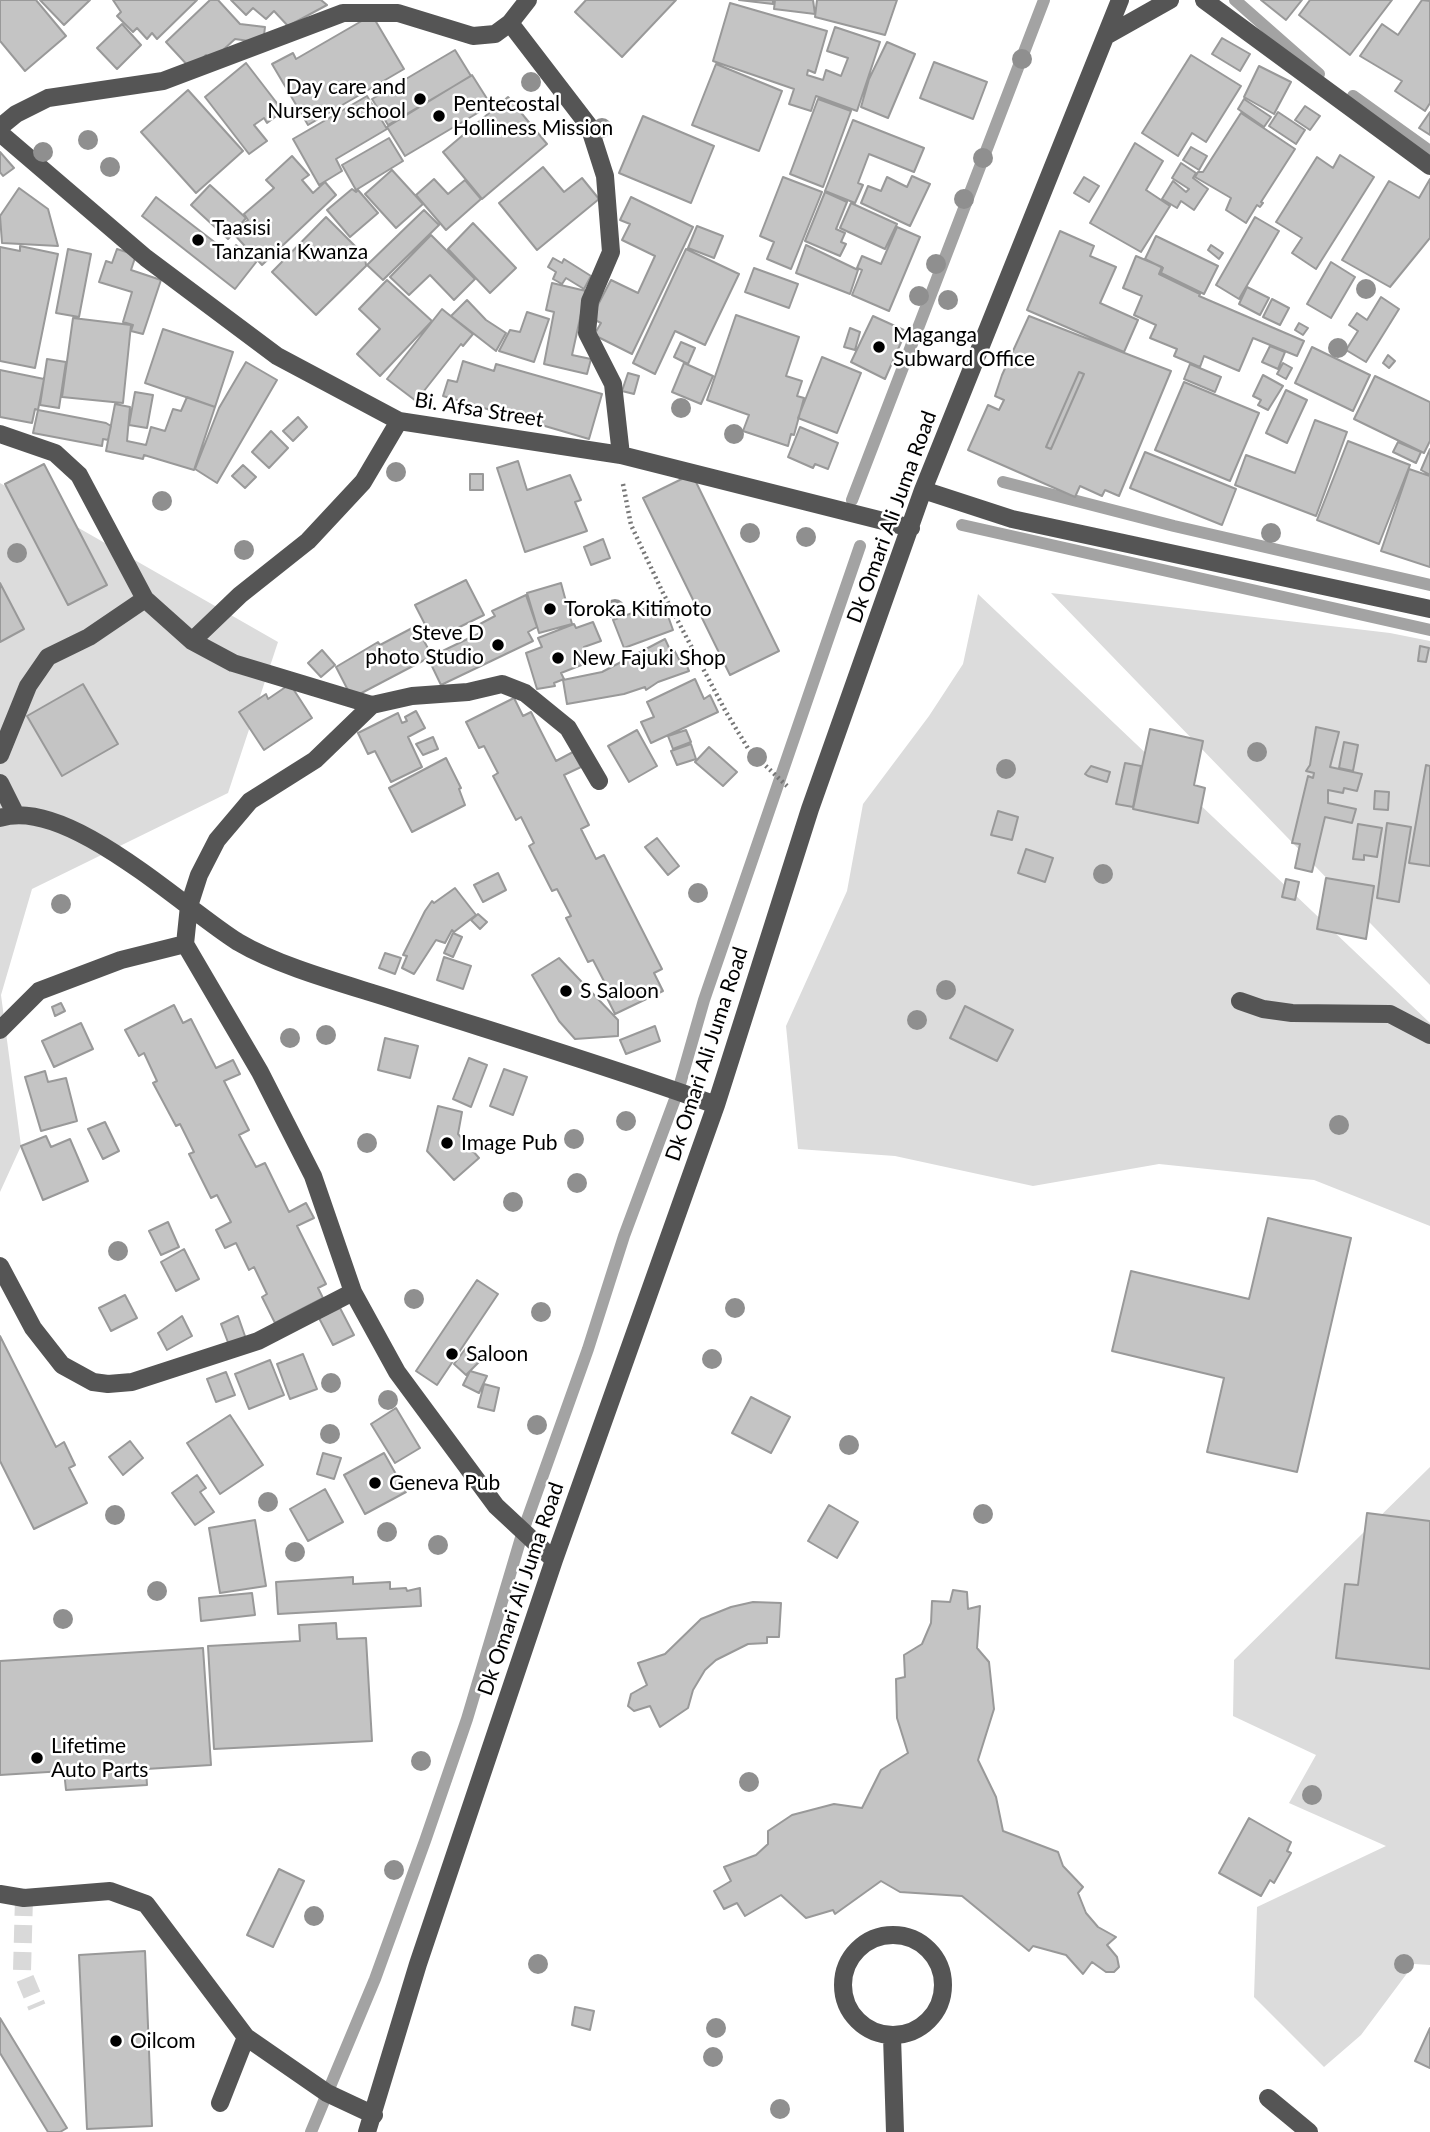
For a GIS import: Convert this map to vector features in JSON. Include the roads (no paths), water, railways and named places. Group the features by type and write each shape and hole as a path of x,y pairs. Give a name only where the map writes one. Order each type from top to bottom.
{"street":[{"path":"0,127 16,114 48,98 163,81 344,13 398,13 473,36 495,34 510,23 528,0"},
{"name":"Dk Omari Ali Juma Road","path":"367,2132 418,1964 554,1560 716,1105 810,808 923,490 1119,0"},
{"path":"1106,36 1170,0"},
{"path":"1204,0 1430,166"},
{"path":"510,23 589,126 605,176 611,252 590,301 587,333 613,384 621,455"},
{"name":"Bi. Afsa Street","path":"0,133 146,258 277,356 399,421 621,455 911,528"},
{"path":"192,641 240,595 308,541 363,482 399,421"},
{"path":"0,434 55,453 79,475 145,599 192,641 233,663 372,705 412,696 468,692 502,684 525,693 568,728 600,781"},
{"path":"923,490 1012,519 1430,609"},
{"path":"0,755 28,686 48,657 89,637 145,599"},
{"path":"372,705 315,760 250,802 217,840 199,875 189,906 185,944 260,1072 313,1176 353,1292 397,1372 496,1506 554,1560"},
{"path":"0,783 8,816 43,818 118,854 240,943 310,972 716,1105"},
{"path":"0,1030 40,991 121,960 185,944"},
{"path":"1240,1001 1263,1009 1292,1013 1390,1014 1430,1034"},
{"path":"0,1266 33,1328 62,1365 93,1382 108,1384 132,1382 258,1341 353,1292"},
{"path":"0,1894 24,1898 110,1891 146,1904 246,2037 327,2093 374,2115"},
{"path":"893,1933 919,1941 937,1960 944,1986 937,2011 918,2030 892,2036 867,2029 848,2009 842,1984 849,1958 867,1940 893,1933"},
{"path":"892,2036 895,2132"},
{"path":"220,2103 246,2037"},
{"path":"1268,2098 1308,2132"}],"waterway":[{"path":"852,500 1044,0"},
{"path":"1235,0 1319,74"},
{"path":"1353,96 1430,151"},
{"path":"1003,482 1174,526 1430,585"},
{"path":"962,525 1430,630"},
{"path":"311,2132 375,1979 425,1841 467,1719 523,1531 588,1349 624,1236 678,1091 704,1000 860,546"}],"tunnel":[{"path":"24,1898 22,1971 37,2007"}],"place":[{"name":"Day care and Nursery school","path":"420,99"},
{"name":"Pentecostal Holliness Mission","path":"439,116"},
{"name":"Taasisi Tanzania Kwanza","path":"198,240"},
{"name":"Maganga Subward Office","path":"879,347"},
{"name":"Toroka Kitimoto","path":"550,609"},
{"name":"Steve D photo Studio","path":"498,645"},
{"name":"New Fajuki Shop","path":"558,658"},
{"name":"S Saloon","path":"566,991"},
{"name":"Image Pub","path":"447,1143"},
{"name":"Saloon","path":"452,1354"},
{"name":"Geneva Pub","path":"375,1483"},
{"name":"Lifetime Auto Parts","path":"37,1758"},
{"name":"Oilcom","path":"116,2041"}]}
